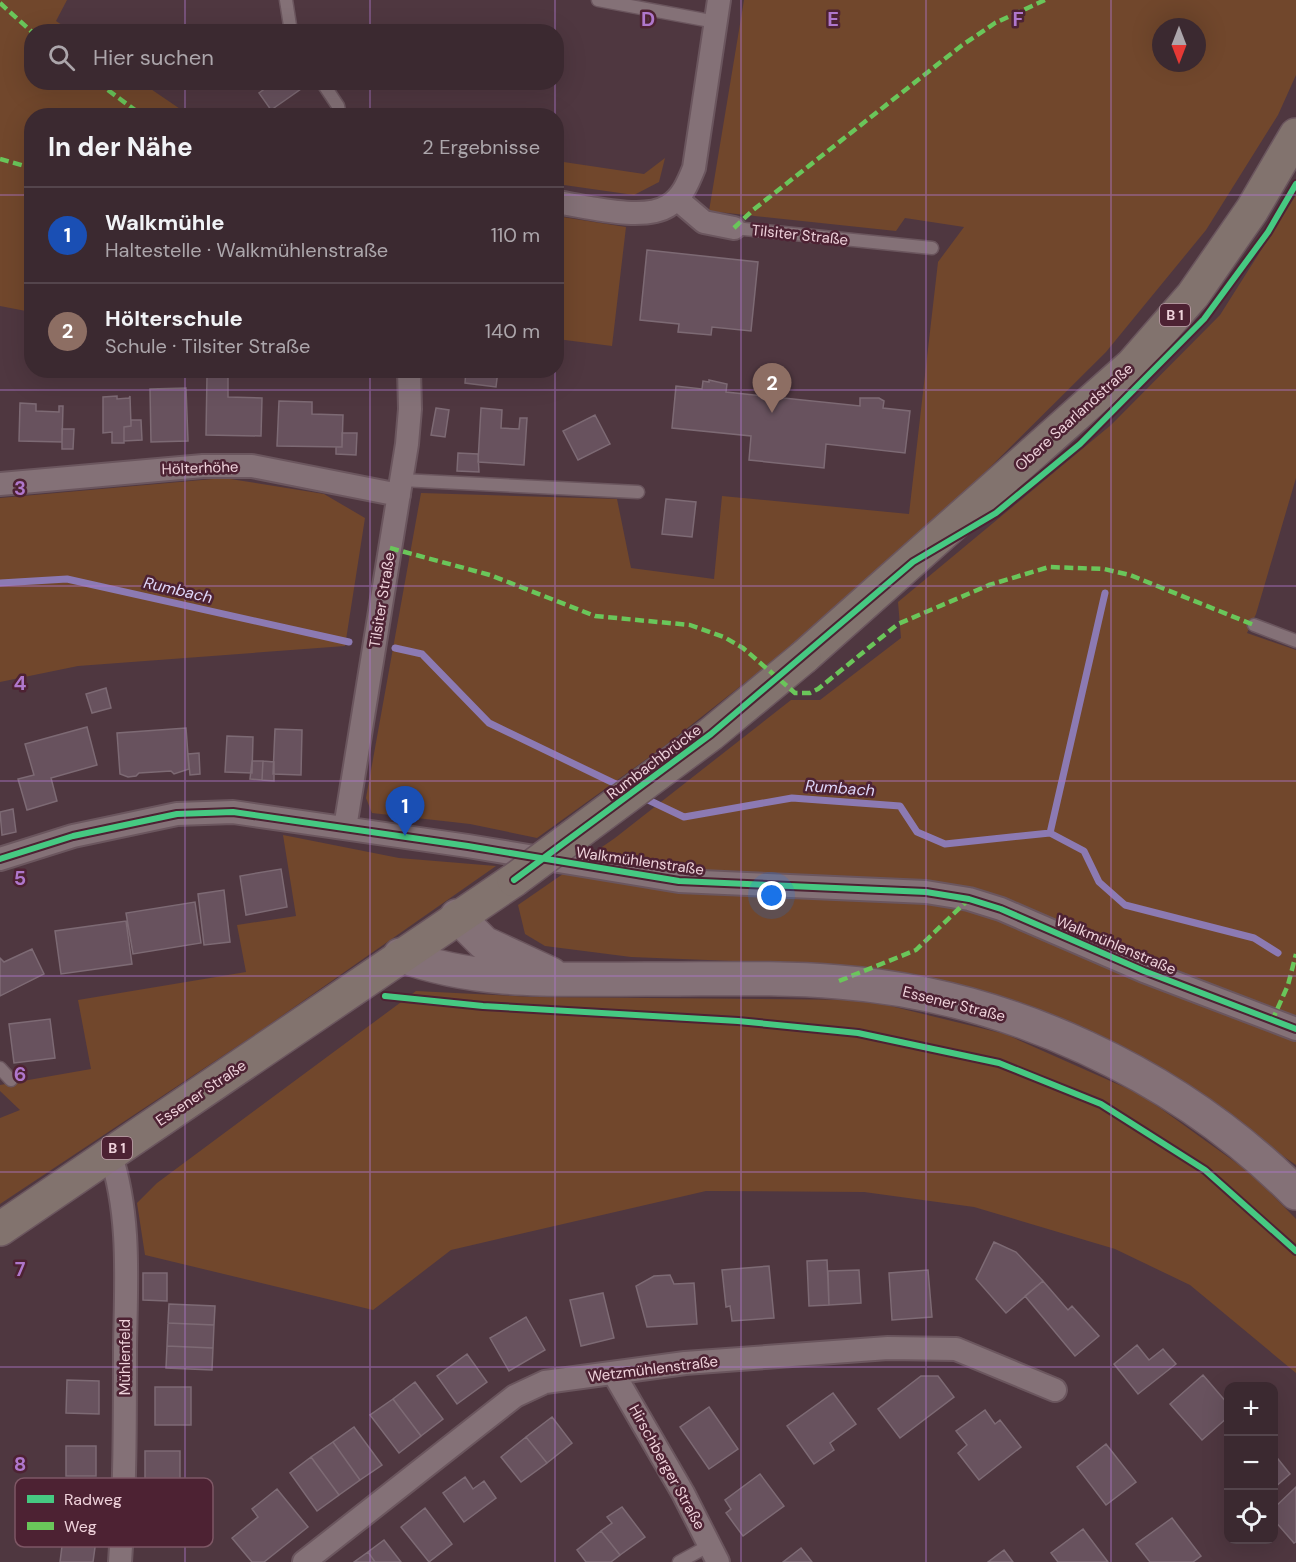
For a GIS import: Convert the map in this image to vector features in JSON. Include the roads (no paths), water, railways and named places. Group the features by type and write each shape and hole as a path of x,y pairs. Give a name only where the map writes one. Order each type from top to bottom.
{"main road":[{"name":"Obere Saarlandstraße","path":"804,657 1132,364 1193,295 1251,210 1296,135"},
{"name":"Rumbachbrücke","path":"514,880 711,734 804,657"},
{"name":"Essener Straße","path":"0,1229 457,916 514,880"},
{"name":"Essener Straße","path":"457,916 484,943 561,978"},
{"name":"Essener Straße","path":"400,955 428,966 495,978 839,981 918,992 1004,1015 1076,1042 1140,1076 1210,1119 1265,1162 1296,1193"}],"street":[{"path":"564,203 641,214 666,208 677,199 694,168 718,11"},
{"name":"Tilsiter Straße","path":"677,199 704,222 735,228"},
{"name":"Tilsiter Straße","path":"345,828 400,488 410,409 409,378"},
{"name":"Hölterhöhe","path":"0,484 203,466 252,466 400,488"},
{"name":"Walkmühlenstraße","path":"0,859 73,836 177,814 233,812 679,881 926,892 969,899 1001,909 1144,971 1296,1029"},
{"name":"Mühlenfeld","path":"110,1153 119,1179 126,1250 124,1478"},
{"name":"Wetzmühlenstraße","path":"304,1562 515,1396 545,1382 614,1374 685,1362 888,1348 956,1349 1055,1390"},
{"name":"Hirschberger Straße","path":"614,1374 714,1553"},
{"name":"Mühlenfeld","path":"120,1562 121,1547"}],"lane":[{"path":"286,0 290,24"},
{"path":"598,0 718,11"},
{"path":"327,90 338,108"},
{"name":"Tilsiter Straße","path":"735,228 932,248"},
{"path":"400,488 638,492"},
{"path":"1254,625 1296,641"},
{"path":"0,1068 11,1080"},
{"path":"679,1562 714,1553"}],"waterway":[{"name":"Rumbach","path":"0,583 67,579 349,642"},
{"path":"1050,833 1105,593"},
{"name":"Rumbach","path":"395,648 422,654 489,723 624,788"},
{"name":"Rumbach","path":"642,797 684,817 792,798 900,806 917,832 945,844 1050,833 1084,851 1099,882 1125,905 1254,938 1278,953"}],"place":[{"name":"Hölterschule","path":"772,413"},
{"name":"Walkmühle","path":"405,836"}]}
